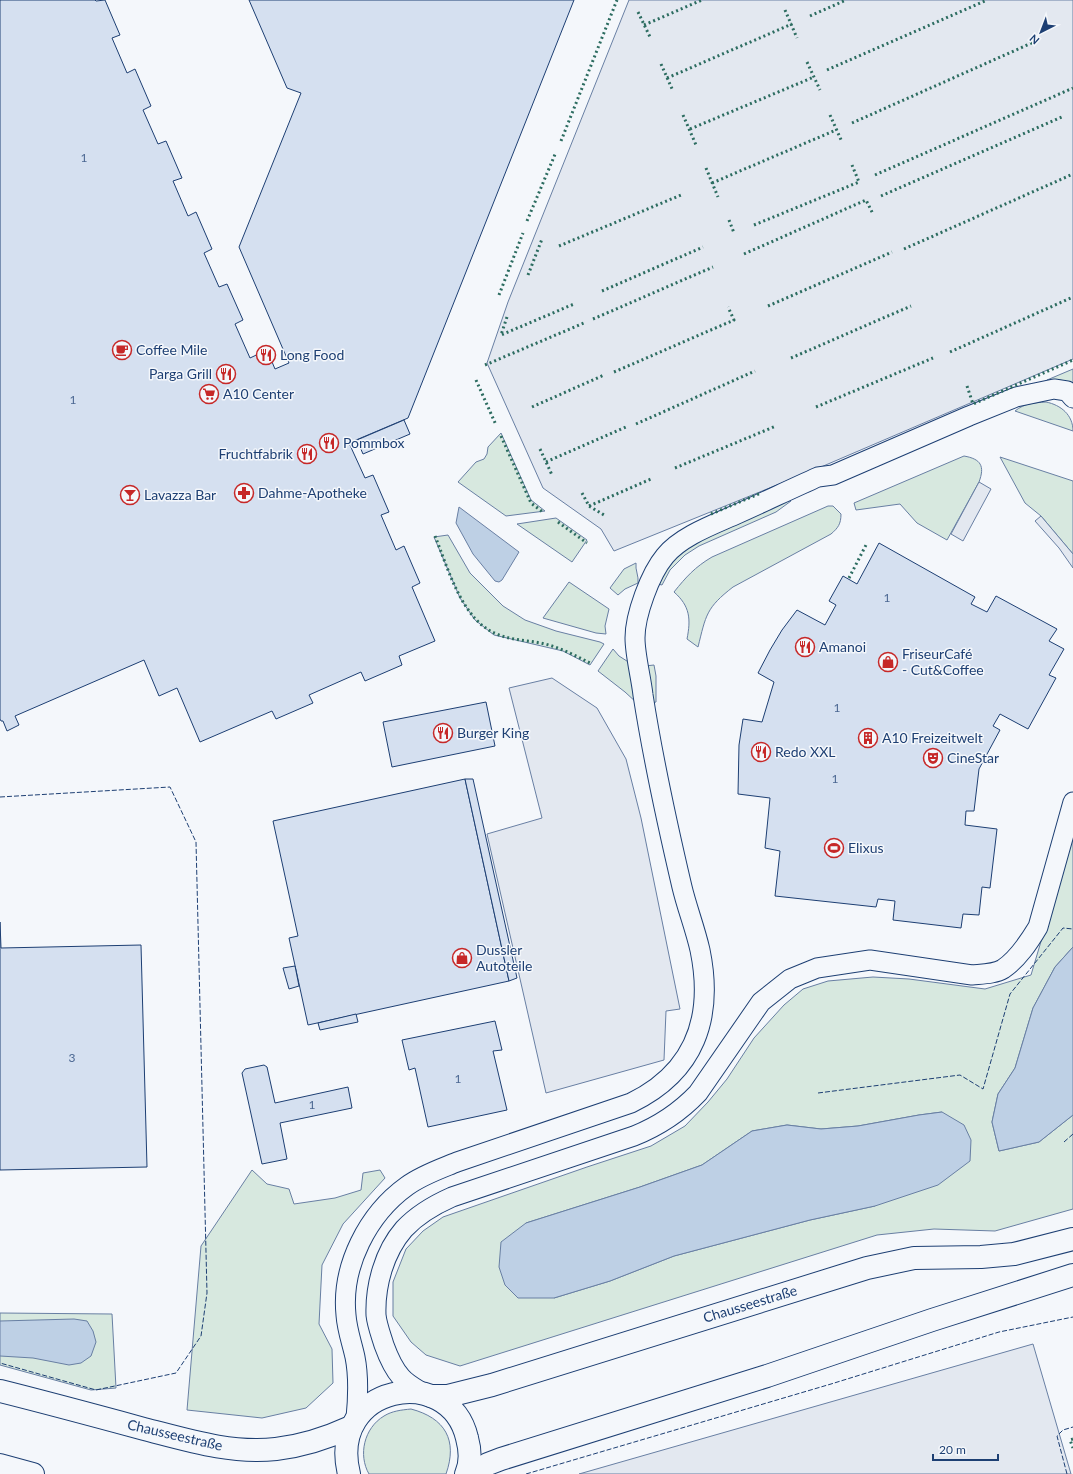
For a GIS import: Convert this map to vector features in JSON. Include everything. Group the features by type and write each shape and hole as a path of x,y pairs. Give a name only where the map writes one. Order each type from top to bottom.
{"street":[{"path":"349,1474 345,1451 347,1439 354,1423 358,1375 346,1315 346,1291 354,1254 365,1231 378,1213 392,1198 408,1185 429,1173 457,1162 631,1103 647,1096 666,1081 688,1055 700,1026 704,1003 704,984 700,950 682,889 654,760 635,638 637,623 651,579 665,555 701,530 818,477 833,475 1016,397 1054,389 1067,391 1073,398"},
{"path":"466,1474 470,1458 469,1445 461,1421 443,1402 408,1385 400,1376 393,1366 386,1351 376,1316 376,1295 384,1265 393,1246 404,1230 435,1204 634,1136 667,1120 698,1093 761,1002 790,979 817,968 870,960 972,975 989,974 1003,969 1027,944 1038,927 1073,802"},
{"name":"Chausseestraße","path":"0,1391 222,1447 249,1450 276,1449 317,1441 354,1423 365,1408 386,1395 410,1391 427,1395 448,1396 492,1385 867,1268 914,1258 981,1257 1014,1254 1073,1239"},
{"path":"472,1474 488,1464 501,1459 767,1376 932,1320 1073,1275"},
{"path":"0,1465 33,1474"}],"shaded area":[{"path":"629,0 1073,0 1073,359 814,470 614,551 601,529 543,488 487,363 508,302"},
{"path":"1073,369 1073,383 1060,380 1047,380"},
{"path":"1046,402 1061,408 1065,412 1071,420 1073,431 1015,411 1026,405"},
{"path":"501,433 531,500 545,511 506,516 458,482 476,462 484,459 487,454 488,447"},
{"path":"964,456 978,461 982,472 979,482 947,540 917,523 900,504 856,510 854,503"},
{"path":"1000,457 1073,481 1073,554 1041,516 1025,503"},
{"path":"979,482 991,489 963,541 951,534"},
{"path":"786,501 791,501 776,512 699,546 685,555 670,570 662,585 658,584 661,570 689,541"},
{"path":"828,506 833,506 841,514 840,523 831,534 733,587 717,601 708,613 698,647 687,639 689,625 688,613 683,602 674,592 691,573 712,557"},
{"path":"1041,516 1073,554 1073,568 1059,548 1035,521"},
{"path":"556,518 587,540 572,562 517,524"},
{"path":"448,535 470,573 503,606 525,620 556,631 604,644 590,665 563,651 494,635 475,620 460,598 434,537"},
{"path":"636,563 638,583 625,589 618,595 610,588 624,569"},
{"path":"569,582 609,609 605,626 606,634 596,633 543,618"},
{"path":"613,649 619,656 630,663 637,703 598,671"},
{"path":"654,665 656,676 656,702 652,703 645,666"},
{"path":"552,678 597,708 626,759 641,818 680,1009 666,1011 664,1060 546,1093 487,834 542,818 509,688"},
{"path":"1073,834 1073,947 1055,967 1033,1008 1015,1068 998,1094 992,1122 999,1151 1039,1142 1073,1115 1073,1209 995,1231 934,1229 877,1235 460,1366 426,1355 411,1342 393,1316 393,1282 406,1249 423,1231 443,1217 651,1146 685,1126 727,1079 754,1038 784,1005 803,989 828,981 873,977 909,979 985,989 1031,975","holes":["942,1112 875,1206 810,1220 674,1256 610,1281 554,1298 526,1223 640,1187 702,1165 752,1131 787,1125 821,1129 858,1126"]},
{"path":"252,1170 267,1184 289,1189 294,1204 335,1198 361,1190 363,1173 380,1170 385,1178 343,1224 322,1265 319,1324 332,1349 333,1383 306,1408 262,1418 187,1410 201,1246"},
{"path":"0,1313 112,1314 116,1388 91,1390 0,1365"},
{"path":"1033,1344 1071,1474 579,1474"},
{"path":"411,1409 432,1418 446,1432 450,1451 446,1474 369,1474 364,1459 364,1450 365,1442 372,1427 377,1421 387,1414"}],"water":[{"path":"459,507 519,552 502,580 499,582 495,581 473,554 456,523"},
{"path":"1073,947 1073,1115 1039,1142 999,1151 992,1122 998,1094 1015,1068 1033,1008 1055,967"},
{"path":"942,1112 964,1125 971,1140 970,1161 938,1185 875,1206 810,1220 674,1256 610,1281 554,1298 518,1298 505,1285 499,1267 501,1242 526,1223 640,1187 702,1165 752,1131 787,1125 821,1129 858,1126"},
{"path":"74,1319 87,1321 93,1331 96,1342 91,1356 81,1363 69,1365 33,1358 0,1356 0,1321"}],"building":[{"name":"A10 Center","path":"0,0 105,0 120,35 112,38 127,73 135,69 151,106 143,110 158,144 166,141 182,178 173,181 188,216 196,212 212,249 204,253 219,287 227,284 243,320 235,324 250,358 267,350 275,369 289,363 239,247 301,93 287,88 249,0 574,0 408,418 349,443 365,478 373,475 389,512 381,515 396,550 404,546 420,583 412,587 435,641 399,656 402,665 365,681 361,672 309,695 313,703 276,719 272,711 200,742 177,688 159,696 144,660 15,716 19,725 7,731 3,721 0,719"},
{"path":"404,420 410,434 363,454 357,440"},
{"name":"A10 Freizeitwelt","path":"879,543 975,597 971,604 987,612 996,596 1057,629 1049,641 1064,649 1049,675 1056,678 1028,729 1000,714 993,726 1000,730 979,769 974,811 966,811 965,825 997,829 990,888 982,887 979,915 963,914 961,928 893,920 895,901 878,899 876,907 775,896 780,851 765,848 770,798 738,794 739,745 743,719 762,722 774,682 758,673 770,650 782,630 797,610 825,625 836,605 829,601 843,576 857,584"},
{"path":"486,702 495,746 392,767 383,722"},
{"path":"465,779 509,981 308,1025 289,938 298,936 273,821"},
{"path":"465,779 473,779 517,978 509,981"},
{"path":"0,922 1,948 141,945 147,1167 0,1170"},
{"path":"295,966 299,986 289,989 283,968"},
{"path":"356,1014 358,1022 320,1030 318,1023"},
{"path":"495,1021 502,1050 493,1051 507,1110 428,1127 415,1068 409,1070 402,1040"},
{"path":"264,1065 267,1067 275,1103 348,1087 352,1108 280,1123 287,1159 262,1164 242,1073 245,1069"}],"hedge":[{"path":"561,141 617,0"},
{"path":"644,25 702,0"},
{"path":"810,16 846,0"},
{"path":"827,70 987,0"},
{"path":"785,10 797,38"},
{"path":"638,12 651,39"},
{"path":"667,78 792,24"},
{"path":"852,123 1034,42"},
{"path":"807,62 820,90"},
{"path":"661,64 673,91"},
{"path":"690,129 814,77"},
{"path":"875,175 1073,88"},
{"path":"683,115 696,145"},
{"path":"830,115 842,142"},
{"path":"881,196 1062,117"},
{"path":"712,183 836,130"},
{"path":"527,221 556,152"},
{"path":"754,225 859,182 852,165"},
{"path":"706,168 718,197"},
{"path":"904,249 1073,174"},
{"path":"559,246 681,195"},
{"path":"744,254 866,200 873,214"},
{"path":"729,220 734,233"},
{"path":"499,295 523,233"},
{"path":"528,275 542,239"},
{"path":"602,291 703,247"},
{"path":"768,306 892,252"},
{"path":"593,319 713,267"},
{"path":"950,352 1073,297"},
{"path":"507,317 501,335 574,304"},
{"path":"791,358 911,306"},
{"path":"614,372 734,320 728,307"},
{"path":"485,365 584,323"},
{"path":"816,407 933,358"},
{"path":"967,386 973,404 1073,360"},
{"path":"636,424 755,371"},
{"path":"532,407 604,375"},
{"path":"476,380 496,425"},
{"path":"546,462 628,426"},
{"path":"675,468 776,426"},
{"path":"501,436 531,503 544,513"},
{"path":"540,449 552,475"},
{"path":"589,506 651,479"},
{"path":"582,493 589,506 604,515"},
{"path":"711,514 761,493"},
{"path":"558,522 587,543"},
{"path":"435,536 451,578 465,606 474,618 497,634 509,638 551,646 568,652 590,663"},
{"path":"849,578 866,545"},
{"path":"1073,1439 1070,1440 1073,1448"}],"fence":[{"path":"0,797 170,787 196,842 207,1293 201,1336 176,1373 96,1390 0,1363"},
{"path":"818,1093 960,1075 983,1089 1010,994 1063,928 1073,929"},
{"path":"1064,1142 1073,1134"},
{"path":"526,1474 831,1384 999,1332 1073,1317"},
{"path":"1067,1474 1057,1436 1063,1430 1073,1427"}],"place":[{"name":"Coffee Mile","path":"122,350"},
{"name":"Long Food","path":"266,355"},
{"name":"Parga Grill","path":"226,374"},
{"name":"A10 Center","path":"209,394"},
{"name":"Pommbox","path":"329,443"},
{"name":"Fruchtfabrik","path":"307,454"},
{"name":"Dahme-Apotheke","path":"244,493"},
{"name":"Lavazza Bar","path":"130,495"},
{"name":"Amanoi","path":"805,647"},
{"name":"FriseurCafé - Cut&Coffee","path":"888,662"},
{"name":"Burger King","path":"443,733"},
{"name":"A10 Freizeitwelt","path":"868,738"},
{"name":"Redo XXL","path":"761,752"},
{"name":"CineStar","path":"933,758"},
{"name":"Elixus","path":"834,848"},
{"name":"Dussler Autoteile","path":"462,958"}]}
